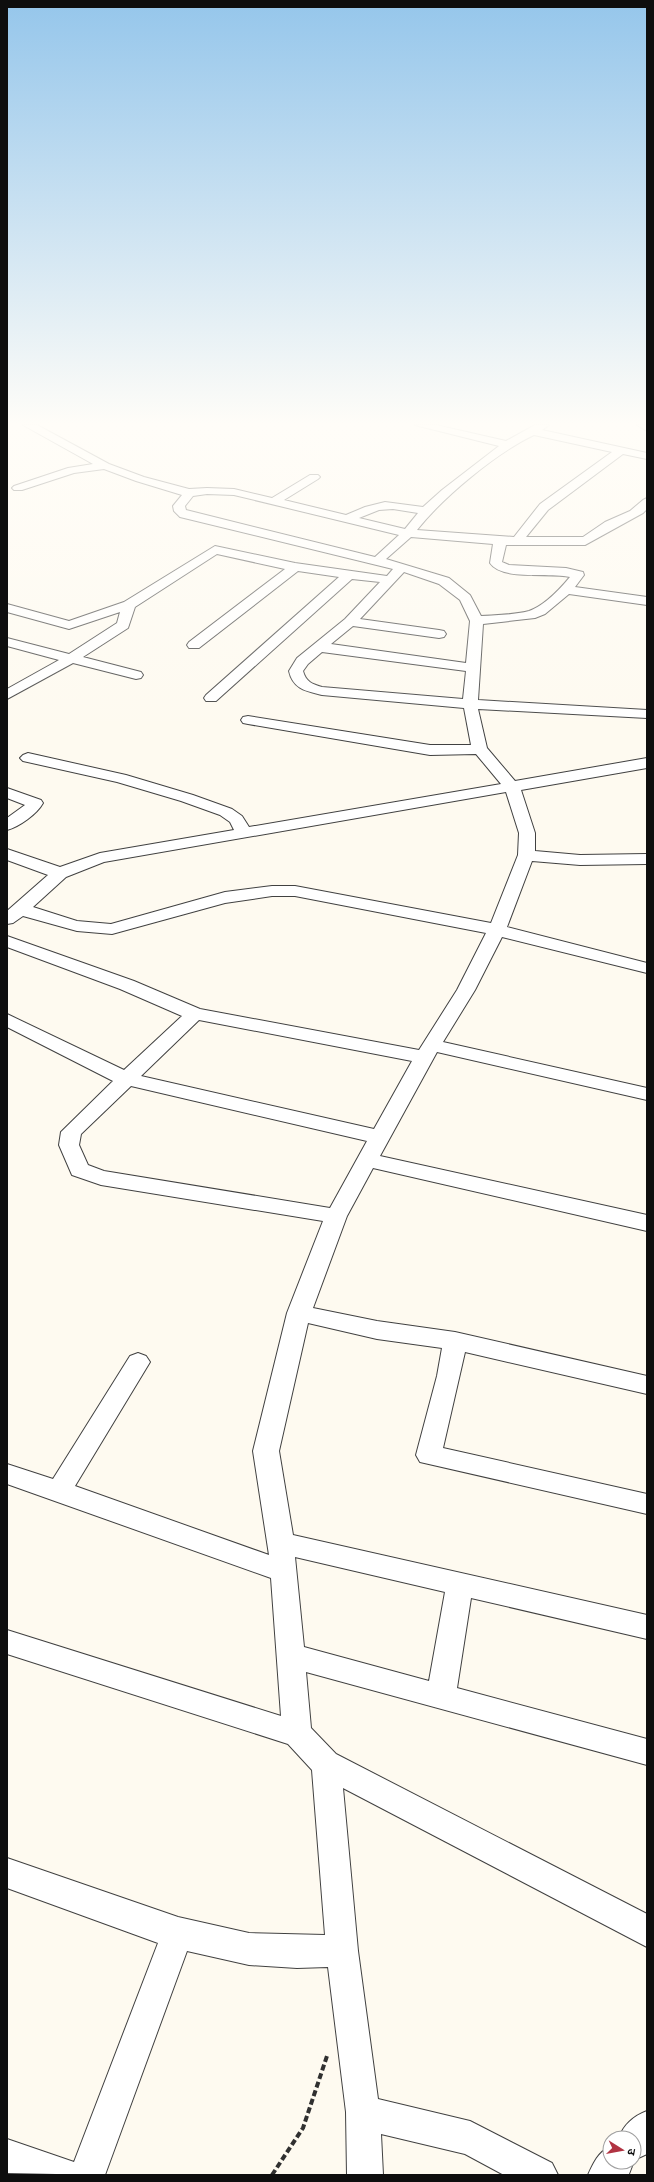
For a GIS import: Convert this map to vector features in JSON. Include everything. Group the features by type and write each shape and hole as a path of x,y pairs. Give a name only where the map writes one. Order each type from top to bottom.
{"street":[{"path":"234,527 402,567 444,582 465,598 478,621 470,704 480,749 512,787 527,833 526,855 497,930 466,990 428,1051 336,1216 299,1313 266,1451 282,1543 297,1734"},
{"path":"381,527 408,533 500,541 585,541 593,538 605,527"},
{"path":"377,561 413,527"},
{"path":"517,541 529,527"},
{"path":"7,608 69,625 129,605 215,550 242,529"},
{"path":"478,621 530,615 540,611 566,590 578,575 566,572 506,569 499,566 496,563 500,541"},
{"path":"215,550 295,567 391,580"},
{"path":"194,646 295,567"},
{"path":"402,567 350,622 302,661 296,671 298,680 307,687 322,691 470,704 647,714"},
{"path":"211,698 348,575"},
{"path":"566,590 647,601"},
{"path":"7,695 72,658 123,625 129,605"},
{"path":"350,622 440,634"},
{"path":"7,642 136,675"},
{"path":"319,647 474,668"},
{"path":"248,720 430,750 480,749"},
{"path":"28,758 120,778 187,798 226,812 236,819 244,832"},
{"path":"14,914 60,873 100,858 647,763"},
{"path":"7,793 35,803 33,807 7,825"},
{"path":"7,854 60,873"},
{"path":"526,855 580,860 647,859"},
{"path":"14,914 95,930 112,929 225,898 270,890 289,891 497,930 594,956 647,968"},
{"path":"7,941 127,985 195,1014 428,1051 647,1094"},
{"path":"195,1014 71,1132 69,1145 79,1170 101,1178 336,1216"},
{"path":"7,1020 126,1079 380,1137"},
{"path":"367,1160 647,1223"},
{"path":"299,1313 377,1330 454,1341 647,1385"},
{"path":"454,1341 449,1376 429,1454 647,1504"},
{"path":"59,1491 138,1362"},
{"path":"7,1474 59,1491 283,1571"},
{"path":"282,1543 647,1627"},
{"path":"441,1696 460,1584"},
{"path":"7,1642 297,1734 326,1764 647,1931"},
{"path":"291,1656 647,1752"},
{"path":"326,1764 342,1950 363,2112 365,2175"},
{"path":"7,1873 128,1917 178,1933 249,1949 297,1952 342,1950"},
{"path":"87,2175 178,1933"},
{"path":"363,2112 470,2138 540,2175"},
{"path":"8,2159 62,2175"}],"path":[{"path":"272,2175 303,2128 328,2052"}]}
